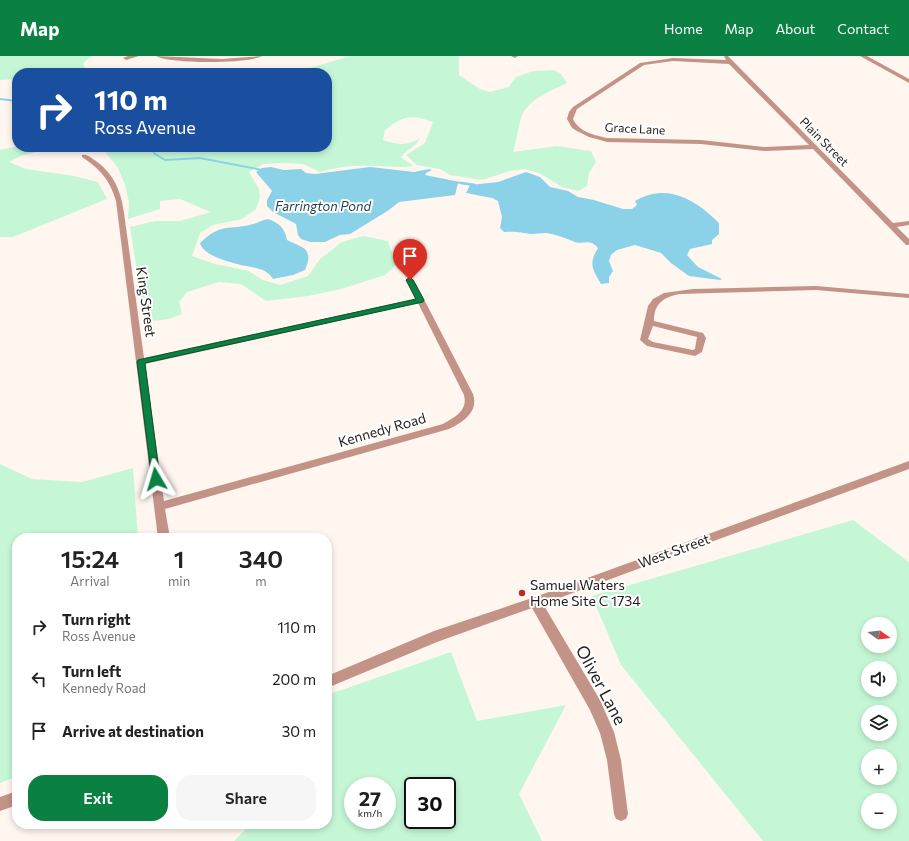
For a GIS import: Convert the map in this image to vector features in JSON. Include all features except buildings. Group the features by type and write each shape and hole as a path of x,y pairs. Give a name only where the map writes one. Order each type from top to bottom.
{"street":[{"path":"126,58 136,56"},
{"path":"160,56 214,61 240,60 260,56"},
{"name":"Plain Street","path":"724,56 909,242"},
{"path":"863,56 909,81"},
{"name":"Grace Lane","path":"730,62 663,59 648,62 575,108 570,119 574,126 579,130 591,136 607,140 701,142 765,149 815,147"},
{"name":"King Street","path":"84,156 94,162 106,173 119,193 123,239 163,533"},
{"path":"891,225 909,223"},
{"name":"Kennedy Road","path":"159,507 446,427 457,421 465,413 470,404 468,394 410,280"},
{"path":"649,322 699,334 702,338 697,353 645,342 644,339 650,313 656,302 663,296 676,292 816,288 909,296"},
{"path":"141,362 420,300"},
{"name":"West Street","path":"332,680 434,637 535,602 909,465"},
{"name":"Oliver Lane","path":"535,602 596,705 607,732 614,760 621,814"},
{"path":"0,804 12,800"}],"green space":[{"path":"0,56 92,56 83,63 85,68 12,68 12,79 0,80"},
{"path":"350,56 459,56 459,75 480,89 490,92 509,87 516,77 533,71 554,70 561,74 567,83 542,96 530,104 526,109 521,118 513,152 557,146 591,151 596,162 589,173 587,186 578,191 562,187 539,173 524,169 510,171 482,180 450,175 440,169 417,165 406,155 425,143 433,122 413,117 402,119 385,130 383,140 402,144 415,141 420,138 416,144 401,157 413,166 355,166 334,168 320,172 303,164 263,164 249,172 259,189 260,197 256,209 242,219 213,225 200,233 192,256 215,264 249,271 263,280 280,285 308,276 320,259 342,242 363,236 388,241 396,265 385,275 341,289 308,296 266,301 241,284 219,282 187,292 179,302 182,314 169,319 145,322 130,227 155,221 180,221 211,212 180,199 160,201 160,209 128,219 129,202 125,185 118,168 105,152 332,152 332,68 310,68"},
{"path":"12,147 12,152 36,152 23,155 9,162 26,169 74,176 98,182 107,199 13,237 0,237 0,150"},
{"path":"0,464 32,479 82,482 133,468 138,533 12,533 12,778 0,783"},
{"path":"853,520 909,562 909,841 763,841 621,665 592,596"},
{"path":"451,652 477,721 566,705 519,794 542,841 234,841 244,829 332,829 332,693"}],"water":[{"name":"Farrington Pond","path":"271,167 284,170 301,169 306,173 315,174 370,167 414,172 429,169 432,170 425,175 455,181 458,183 455,195 399,202 389,210 350,234 340,235 325,242 310,242 301,239 298,235 296,224 273,212 267,206 267,200 272,191 256,172 262,168"},
{"path":"526,172 540,177 550,187 568,191 578,197 594,200 623,209 632,209 637,205 635,201 658,193 680,196 691,201 701,207 719,223 719,234 712,240 712,244 690,249 687,255 698,267 722,279 689,276 671,263 661,253 635,245 617,250 611,255 609,261 613,271 609,277 609,283 601,284 594,271 592,263 598,248 595,245 589,242 578,243 560,236 543,233 532,234 504,232 500,228 502,217 498,201 492,198 466,193 470,185 498,182"},
{"path":"268,219 281,226 285,232 287,240 303,247 306,250 308,253 308,263 305,270 293,275 273,279 266,272 257,268 232,263 216,257 206,251 200,243 214,232 225,228 255,224"}],"waterway":[{"path":"0,99 12,100"},
{"path":"154,152 165,160 200,158 262,170"},
{"path":"455,182 468,184"},
{"path":"461,183 468,184"},
{"path":"468,184 475,185"}],"place":[{"name":"Samuel Waters Home Site C 1734","path":"522,593"}],"route":[{"path":"156,479 141,362 420,300 410,280"}]}
